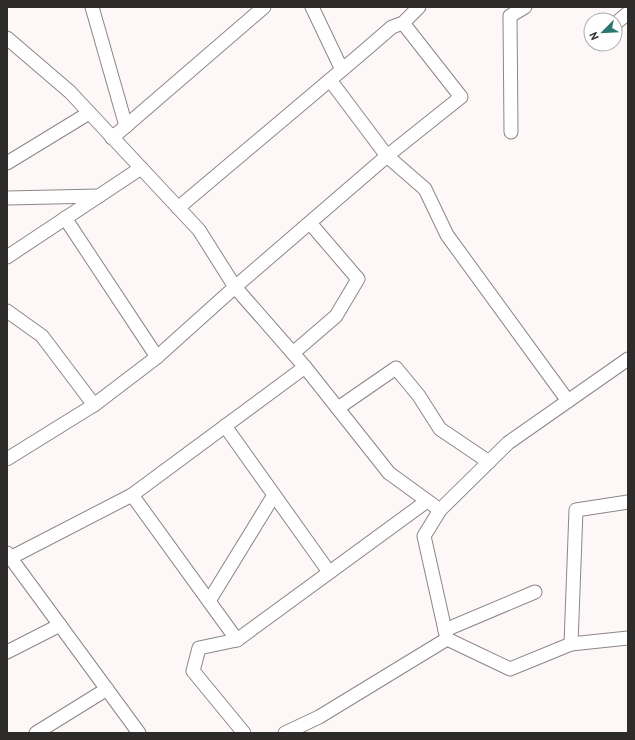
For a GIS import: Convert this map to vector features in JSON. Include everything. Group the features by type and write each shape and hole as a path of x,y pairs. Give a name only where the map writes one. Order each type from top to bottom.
{"street":[{"path":"92,7 126,126"},
{"path":"112,138 264,7"},
{"path":"312,7 342,70"},
{"path":"178,208 392,27 403,23 420,7"},
{"path":"510,132 510,16 524,7"},
{"path":"7,459 94,405 157,357 235,287 387,156 461,97 403,23"},
{"path":"7,38 70,92 199,230 235,287 305,367 389,473 440,510"},
{"path":"330,80 387,156 425,188 447,236 568,401"},
{"path":"7,163 89,113"},
{"path":"7,256 141,168"},
{"path":"7,198 100,196"},
{"path":"66,218 157,357"},
{"path":"293,353 336,316 358,279 310,222"},
{"path":"7,311 42,336 94,405"},
{"path":"628,359 508,443 440,510 424,536 446,634 510,670 571,644 628,638"},
{"path":"139,733 9,556 132,495 305,367"},
{"path":"338,408 396,368 419,396 440,429 489,462"},
{"path":"225,426 329,572"},
{"path":"132,495 238,640"},
{"path":"209,601 274,495"},
{"path":"244,733 193,671 199,648 238,640 427,501"},
{"path":"571,644 576,510 628,502"},
{"path":"285,733 319,717 446,634 535,592"},
{"path":"7,652 60,625"},
{"path":"36,733 107,689"}]}
